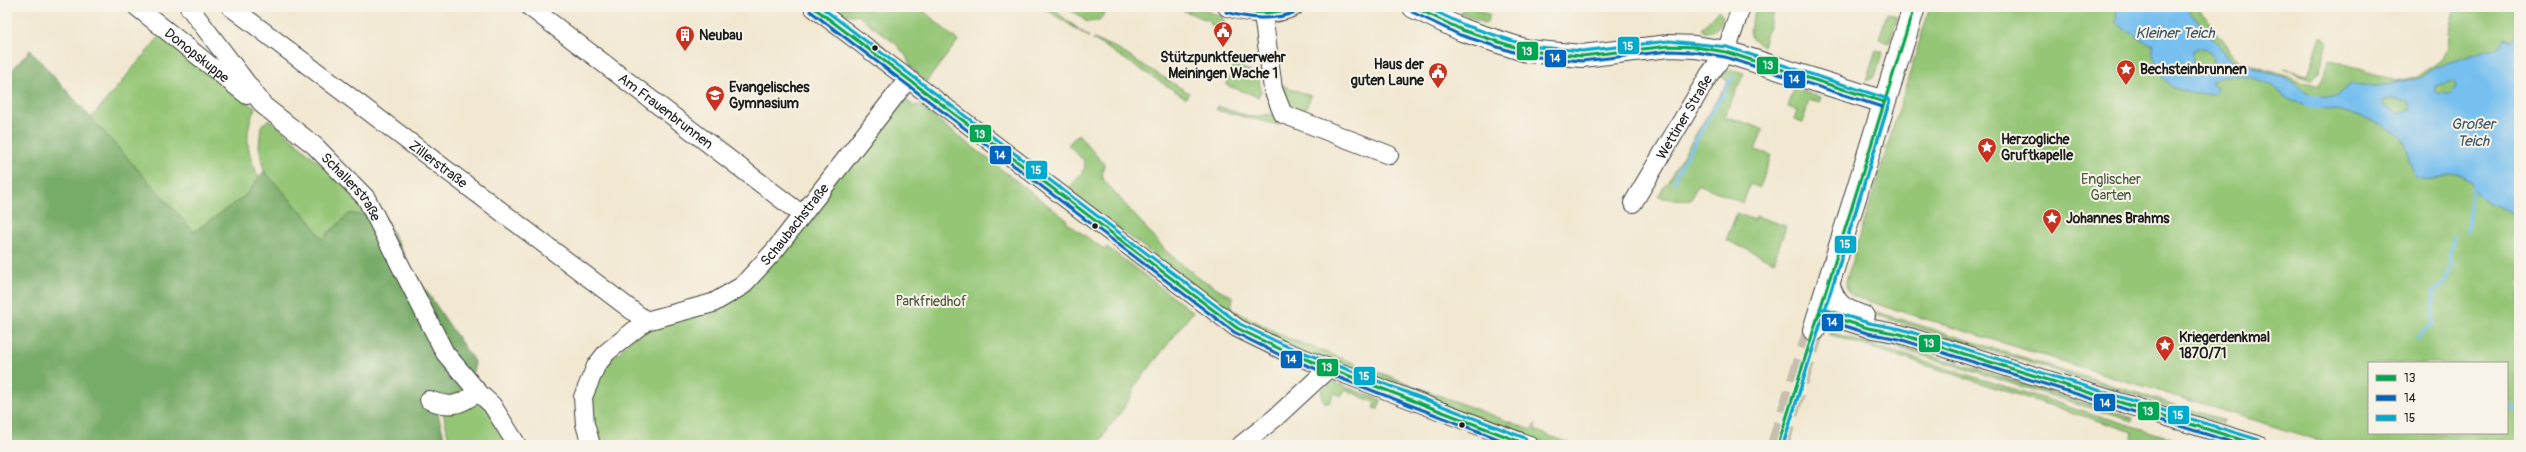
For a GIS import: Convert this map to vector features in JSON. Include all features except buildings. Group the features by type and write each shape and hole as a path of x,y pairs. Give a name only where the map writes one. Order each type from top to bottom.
{"main road":[{"path":"1414,7 1462,30 1501,44 1548,54 1600,55 1669,46 1726,52 1884,102"},
{"path":"1816,321 1914,7"}],"street":[{"name":"Donopskuppe","path":"137,7 251,98 259,100"},
{"name":"Schallerstraße","path":"189,7 264,106 315,146 366,198 445,353 478,392 492,405 517,445"},
{"name":"Zillerstraße","path":"230,7 646,321"},
{"name":"Am Frauenbrunnen","path":"530,7 801,214"},
{"path":"813,7 1220,318 1265,343 1525,444"},
{"path":"1227,7 1263,14 1280,13 1294,7"},
{"name":"Wettiner Straße","path":"1633,204 1709,75 1726,52 1741,7"},
{"path":"1263,14 1272,89 1283,114 1389,155"},
{"name":"Schaubachstraße","path":"646,321 695,310 730,295 757,272 908,79"},
{"path":"1829,281 1834,296 1844,308 1872,318 1900,334"},
{"path":"591,445 584,411 583,397 588,383 596,366 607,352 646,321"},
{"path":"1816,321 1900,334 2258,445"},
{"path":"1241,445 1275,418 1329,368"},
{"path":"429,400 450,406 468,400 478,392"}],"green space":[{"path":"831,7 919,7 958,41 926,82 911,67 906,56 896,44 859,16 845,14"},
{"path":"1042,7 1055,7 1060,15 1089,37"},
{"path":"1067,7 1104,7 1103,10 1106,12 1098,21 1087,22"},
{"path":"1174,7 1194,7 1222,16 1226,27 1219,25 1218,28 1209,24 1210,21"},
{"path":"1464,7 1472,7 1490,15 1486,24 1461,13"},
{"path":"1757,7 1775,7 1763,46 1753,39 1750,30"},
{"name":"Englischer Garten","path":"1930,7 2198,7 2233,55 2241,62 2319,86 2329,59 2396,81 2416,77 2443,59 2448,46 2450,26 2455,7 2519,7 2519,445 2334,445 1851,296 1847,290 1846,282"},
{"path":"1718,11 1723,16 1719,26 1715,30 1704,32 1702,28"},
{"path":"1887,13 1898,16 1889,43 1879,39"},
{"path":"852,28 858,29 870,35 888,50 895,60"},
{"path":"160,36 192,58 255,108 249,127 248,143 249,151 259,178 246,195 194,232 91,118"},
{"path":"2321,37 2327,43 2318,72 2312,79 2283,69 2308,75"},
{"path":"1093,39 1114,47 1189,93 1186,98"},
{"path":"30,50 194,232 246,195 264,171 309,220 322,239 349,214 384,216 409,265 475,363 468,392 437,410 446,445 7,445 7,76"},
{"path":"1876,50 1883,52 1875,76 1866,80"},
{"path":"1234,64 1258,75 1261,91 1258,97 1226,85"},
{"path":"1732,70 1744,73 1725,116 1763,129 1755,150 1771,155 1760,188 1750,184 1743,203 1698,184 1691,199 1678,200 1658,197 1728,81 1720,76"},
{"path":"1279,84 1311,96 1303,115 1288,107"},
{"path":"1794,89 1821,97 1819,103 1809,100 1803,122 1794,119 1797,110 1788,107"},
{"name":"Parkfriedhof","path":"905,99 915,107 917,104 1067,220 1066,222 1105,250 1107,247 1193,312 1135,386 1128,402 1107,430 1099,445 594,445 590,423 594,379 636,334 727,303 898,101"},
{"path":"1218,106 1250,117 1271,114 1281,118 1278,125 1216,110"},
{"path":"269,119 352,191 370,215 349,214 322,239 309,220 264,171 259,147 261,126"},
{"path":"1078,134 1104,164 1102,178 1167,252 1199,278 1233,297 1231,309 1288,338 1531,430 1536,423 1535,430 1573,445 1549,445 1308,354 1247,325 1068,190 1085,168 1084,161 1068,145"},
{"path":"1737,213 1754,220 1756,216 1786,226 1774,262 1726,240"},
{"path":"1861,307 2224,420 2223,423 1860,310"},
{"path":"1854,331 2133,418 2132,421 1853,334"},
{"path":"1832,333 2193,445 2149,445 2131,440 2133,432 1828,334"},
{"path":"1333,382 1381,400 1378,409 1373,408 1375,403 1345,389 1342,396 1334,393 1329,403 1324,402 1321,391"},
{"path":"483,401 511,445 450,445 443,412"}],"water":[{"name":"Kleiner Teich","path":"2117,7 2186,7 2231,60 2295,82 2311,96 2309,105 2288,99 2265,82 2253,78 2238,76 2222,76 2211,81 2212,85 2217,86 2215,93 2202,94 2180,90 2170,85 2157,69 2153,45 2123,29 2116,23","holes":["2200,48 2208,51 2214,58 2213,66 2208,72 2202,72 2193,64 2192,52"]},
{"name":"Großer Teich","path":"2517,34 2519,36 2519,215 2489,203 2477,194 2471,183 2458,175 2447,174 2432,179 2417,177 2411,167 2406,145 2398,136 2378,123 2354,114 2318,108 2319,97 2336,97 2351,84 2376,86 2420,78 2434,68 2493,48 2500,44 2504,38 2510,41","holes":["2453,81 2456,86 2451,94 2436,93 2436,86","2393,98 2408,101 2410,110 2398,114 2382,105 2383,100"]}],"waterway":[{"path":"1674,183 1677,173 1733,77"},
{"path":"2310,101 2319,103"},
{"path":"2467,231 2473,188"},
{"path":"2418,340 2424,329 2433,324 2434,291 2443,286 2453,265 2449,256 2454,236"},
{"path":"2508,404 2519,414"}],"tunnel":[{"path":"1778,445 1814,330"}],"transit line":[{"name":"13","path":"813,7 1237,328 1282,350 1523,443"},
{"name":"15","path":"821,7 1240,324 1284,345 1525,438 1528,445"},
{"name":"13","path":"1227,7 1260,13 1277,12 1294,7"},
{"name":"13","path":"1414,7 1462,30 1527,51 1582,56 1669,46 1695,47 1726,52 1884,102"},
{"name":"15","path":"1426,7 1464,25 1528,46 1582,51 1669,41 1727,47 1888,99 1889,103 1783,445"},
{"name":"13","path":"1778,445 1914,7"},
{"name":"14","path":"810,11 1234,332 1280,355 1514,445"},
{"name":"14","path":"1226,12 1261,18 1278,17 1296,12"},
{"name":"14","path":"1412,12 1460,35 1526,56 1582,61 1669,51 1695,52 1725,57 1882,107"},
{"name":"14","path":"1834,282 1889,103"},
{"name":"15","path":"1820,308 1869,323 1901,329 2259,440"},
{"name":"13","path":"1819,313 1868,328 1900,334 2258,445"},
{"name":"14","path":"1783,445 1822,319 1867,333 1899,339 2241,445"}],"place":[{"name":"Stützpunktfeuerwehr Meiningen Wache 1","path":"1223,48"},
{"name":"Neubau","path":"685,52"},
{"name":"Bechsteinbrunnen","path":"2126,86"},
{"name":"Haus der guten Laune","path":"1438,89"},
{"name":"Evangelisches Gymnasium","path":"715,112"},
{"name":"Herzogliche Gruftkapelle","path":"1987,164"},
{"name":"Johannes Brahms","path":"2052,235"},
{"name":"Kriegerdenkmal 1870/71","path":"2165,362"}]}
